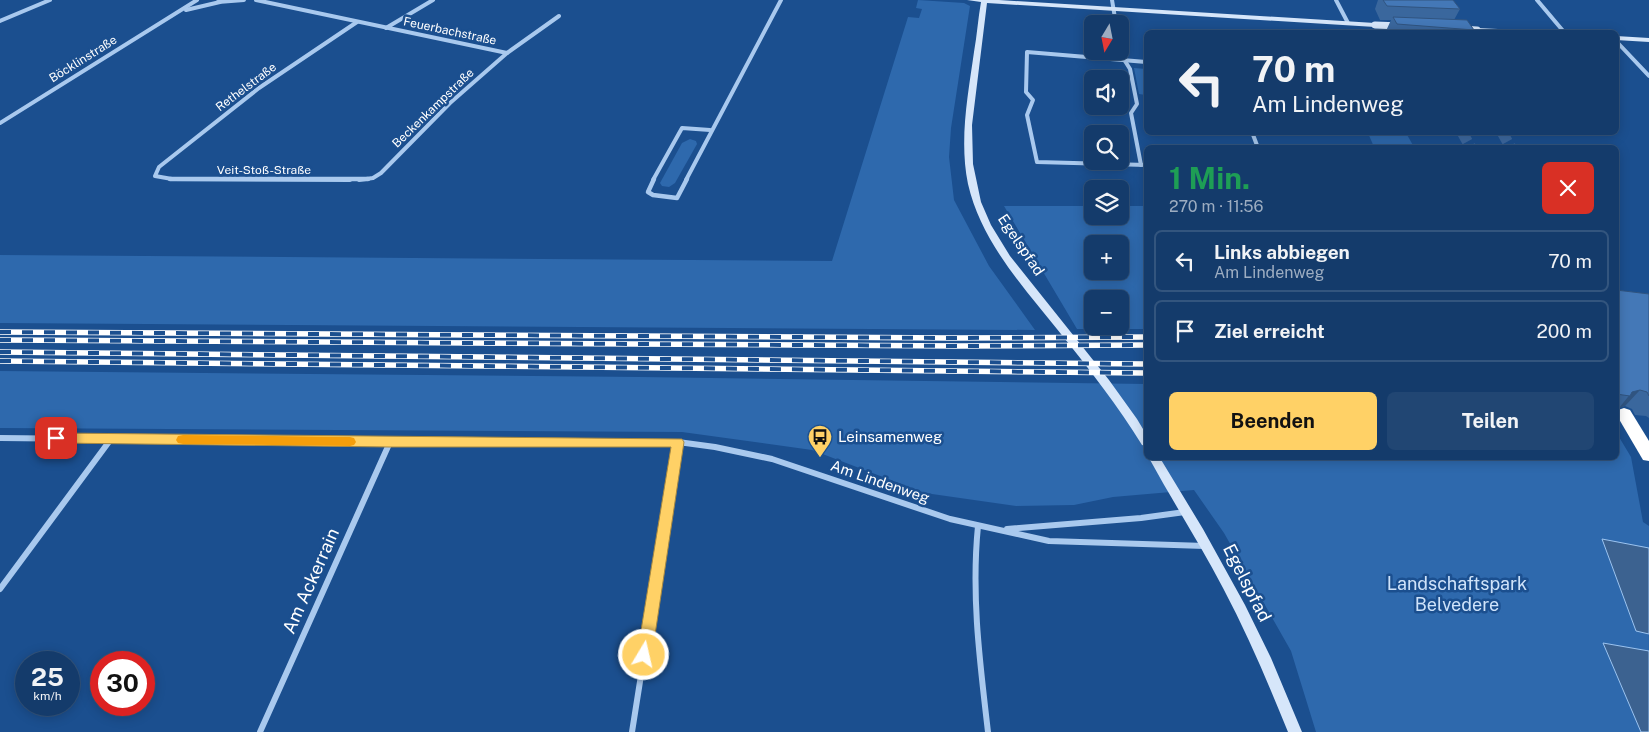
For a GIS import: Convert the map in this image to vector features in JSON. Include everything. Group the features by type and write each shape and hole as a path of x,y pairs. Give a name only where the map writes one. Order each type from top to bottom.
{"highway":[{"path":"1624,414 1649,455"}],"street":[{"path":"0,21 50,0"},
{"name":"Böcklinstraße","path":"192,4 197,0"},
{"name":"Böcklinstraße","path":"0,123 176,13 202,0"},
{"name":"Böcklinstraße","path":"213,0 220,2"},
{"name":"Feuerbachstraße","path":"386,28 433,0"},
{"path":"710,130 682,128 648,192 653,195 676,198 710,130 780,0"},
{"path":"970,0 1412,27"},
{"path":"1112,0 1114,15"},
{"path":"1336,0 1348,23"},
{"path":"1537,0 1562,30"},
{"name":"Böcklinstraße","path":"176,13 220,2 246,1"},
{"name":"Feuerbachstraße","path":"255,1 507,52 559,16"},
{"name":"Egelspfad","path":"984,1 971,95 967,156 977,203 984,220 1002,250 1111,392 1144,439"},
{"name":"Rethelstraße","path":"155,176 159,166 259,88 357,22"},
{"path":"1449,28 1477,30"},
{"path":"1619,39 1649,40"},
{"path":"1619,42 1649,76"},
{"name":"Beckenkampstraße","path":"373,178 381,173 450,103 507,52"},
{"path":"1125,61 1130,69 1137,104 1131,113 1144,165 1037,162 1027,115 1033,100 1026,92 1027,52 1144,62"},
{"name":"Veit-Stoß-Straße","path":"155,176 172,179 359,180 373,178"},
{"name":"Am Lindenweg","path":"0,438 390,442 678,442 715,447 772,459 950,519 1049,541 1207,546"},
{"path":"0,589 111,439"},
{"name":"Am Ackerrain","path":"260,732 390,442"},
{"path":"632,732 678,442"},
{"name":"Egelspfad","path":"1156,460 1188,511 1266,661 1295,732"},
{"name":"Am Lindenweg","path":"1004,530 1044,524 1152,519 1188,511"},
{"path":"978,526 973,579 974,608 988,732"}],"green space":[{"path":"918,0 964,3 970,6 951,128 949,157 954,200 989,266 1035,330 0,323 0,255 832,261 908,17 919,18 922,9 916,8"},
{"path":"1134,68 1144,69 1144,95 1139,94"},
{"path":"1369,135 1407,135 1413,145 1373,145"},
{"path":"690,139 696,141 697,144 675,183 669,187 662,186 660,183 682,143"},
{"path":"1004,206 1084,206 1084,225 1129,225 1129,206 1144,206 1144,329 1129,329 1129,290 1084,290 1084,329 1077,329"},
{"name":"Landschaftspark Belvedere","path":"0,371 1144,384 1144,460 1619,460 1619,437 1631,457 1643,522 1649,526 1649,732 1316,732 1291,651 1224,533 1194,490 1113,497 1074,505 1016,506 925,493 812,450 682,432 0,428"}],"shaded area":[{"path":"1602,539 1649,548 1649,634 1636,631"},
{"path":"1603,643 1649,651 1649,732 1641,732"}],"building":[{"path":"1383,0 1453,0 1460,9 1387,6"},
{"path":"1393,17 1467,20 1474,30 1397,24"},
{"path":"1619,290 1649,294 1649,396 1647,392 1640,390 1632,392 1630,396 1619,394"}],"tunnel":[{"path":"1464,135 1469,145"},
{"path":"1504,135 1509,145"}],"railway":[{"path":"0,332 952,338 1144,337"},
{"path":"0,340 959,346 1144,345"},
{"path":"0,352 1144,364"},
{"path":"0,361 1144,373"}],"slow traffic":[{"path":"183,440 350,442"}],"place":[{"name":"Leinsamenweg","path":"820,458"}],"route":[{"path":"56,438 390,442 678,442 644,655"}]}
